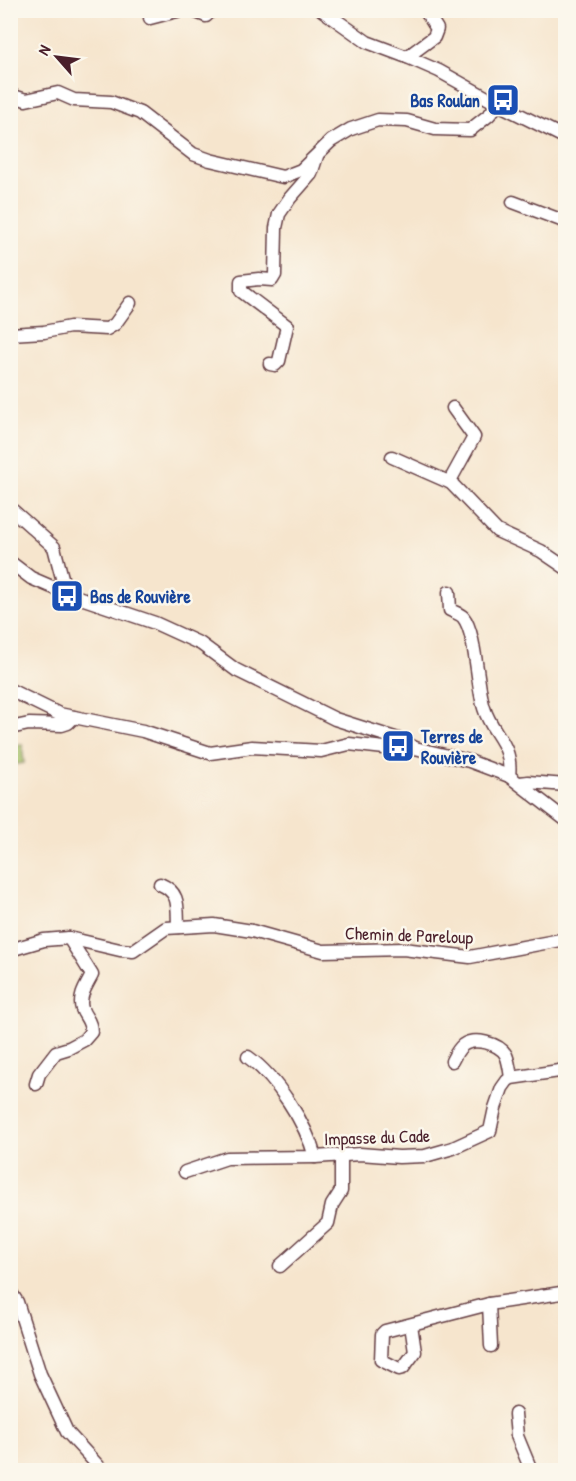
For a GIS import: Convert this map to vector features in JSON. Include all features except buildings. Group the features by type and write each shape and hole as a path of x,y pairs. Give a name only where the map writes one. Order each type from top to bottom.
{"street":[{"path":"150,18 181,10"},
{"path":"191,10 206,16 212,10"},
{"path":"322,10 367,42 439,71 566,138"},
{"path":"407,57 434,38 437,29 424,10"},
{"path":"10,95 26,100 58,93 74,100 111,102 140,112 193,154 283,177 301,170 331,141 351,129 378,120 407,121 435,129 470,130 489,116 498,104"},
{"path":"270,364 275,365 279,361 287,326 241,291 241,281 272,280 275,275 276,228 279,214 311,174 318,154"},
{"path":"513,202 566,222"},
{"path":"10,334 44,332 70,327 107,329 115,324 130,303"},
{"path":"451,483 474,437 453,408"},
{"path":"392,457 451,483 497,531 541,551 566,568"},
{"path":"10,508 54,547 66,593"},
{"path":"10,562 31,578 66,593 155,624 201,644 236,670 335,719 398,739 415,748 469,761 509,776 566,820"},
{"path":"449,592 450,610 462,617 468,630 483,706 488,719 506,745 509,776"},
{"path":"10,690 59,714 143,731 210,753 252,747 321,751 349,744 402,750 415,748"},
{"path":"10,728 30,724 62,725 74,717"},
{"path":"520,783 566,785"},
{"path":"160,884 172,890 176,896 178,927"},
{"name":"Chemin de Pareloup","path":"10,950 44,939 69,938 133,951 166,928 214,925 252,931 323,951 403,949 470,957 566,939"},
{"path":"36,1084 39,1074 56,1052 84,1040 91,1032 91,1023 82,1008 82,994 92,975 69,938"},
{"path":"452,1060 466,1043 487,1043 499,1047 506,1055 511,1078 566,1070"},
{"path":"248,1056 273,1079 311,1141 315,1157"},
{"name":"Impasse du Cade","path":"185,1172 227,1158 360,1154 425,1156 453,1148 490,1131 502,1088 511,1078"},
{"path":"280,1266 328,1223 332,1205 340,1191 341,1155"},
{"path":"10,1292 17,1302 40,1374 67,1432 102,1470"},
{"path":"411,1325 489,1304 566,1294"},
{"path":"489,1304 491,1346"},
{"path":"515,1414 517,1436 531,1470"}],"green space":[{"path":"22,744 24,763 11,765 11,746"}],"place":[{"name":"Bas Roulan","path":"503,100"},
{"name":"Bas de Rouvière","path":"67,596"},
{"name":"Terres de Rouvière","path":"398,746"}]}
